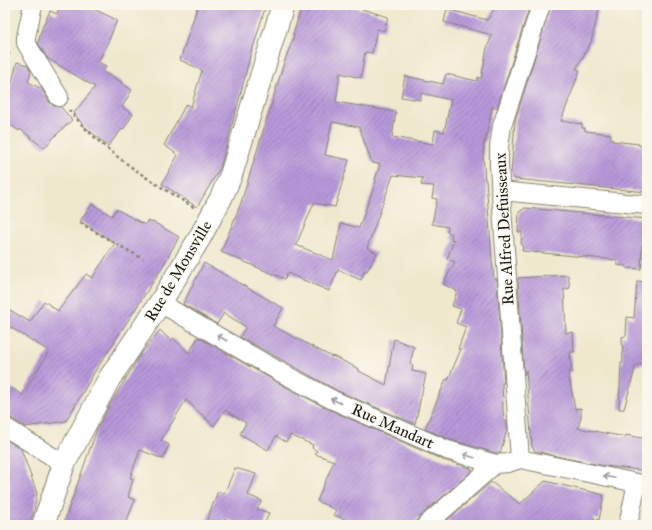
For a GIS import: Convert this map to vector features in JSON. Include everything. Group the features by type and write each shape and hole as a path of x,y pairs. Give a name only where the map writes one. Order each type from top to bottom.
{"street":[{"path":"34,5 26,37 26,43 59,97"},
{"name":"Rue de Monsville","path":"43,525 64,464 109,378 160,303 199,239 221,198 231,175 283,5"},
{"name":"Rue Alfred Defuisseaux","path":"520,459 500,191 499,147 502,126 541,5"},
{"path":"500,191 647,205"},
{"name":"Rue Mandart","path":"160,303 280,372 333,400 448,450 494,464 508,463 520,459 642,484"},
{"path":"5,427 64,464"},
{"path":"426,525 494,464"},
{"path":"628,525 642,484"}],"path":[{"path":"59,97 76,118 107,149 166,190 211,218"},
{"path":"80,223 143,259"}],"building":[{"path":"60,5 85,5 117,20 98,62 106,66 103,72 122,82 121,83 132,90 122,107 133,114 123,130 122,129 108,146 84,126 74,113 95,87 47,58 38,43 42,28 50,11 57,14"},
{"path":"198,5 266,5 252,48 220,168 197,207 162,184 178,155 164,145 186,104 191,107 202,70 180,60"},
{"path":"302,5 349,5 388,17 384,31 377,29 372,53 365,52 361,78 340,73 336,102 396,112 392,137 433,144 435,130 444,132 451,100 421,93 421,100 401,97 405,76 443,84 446,74 477,81 478,77 481,79 487,48 492,35 444,22 447,9 487,20 495,5 530,5 497,108 492,107 485,143 484,141 483,157 492,260 494,279 497,279 504,383 502,383 503,409 504,421 507,421 507,430 500,453 451,440 425,429 446,379 448,380 461,349 458,349 466,327 456,323 461,309 452,306 457,291 443,284 455,262 447,259 454,240 451,239 452,234 447,232 448,227 432,224 437,199 432,198 434,186 421,185 423,178 393,175 367,248 377,253 367,271 365,270 361,280 338,270 329,291 287,273 285,279 221,252 241,203 284,63 294,36 293,35","holes":["332,122 359,127 372,163 380,164 375,180 376,181 359,228 341,223 333,260 296,245 314,203 335,207 349,160 325,155"]},
{"path":"551,5 600,5 591,42 576,69 580,70 561,121 582,124 582,128 585,128 585,131 611,134 611,139 613,139 612,141 647,146 647,192 515,179 511,174 515,121"},
{"path":"17,62 27,65 31,71 28,82 42,89 50,103 54,106 61,107 72,120 44,148 20,129 19,131 5,121 5,92 9,94"},
{"path":"92,204 112,216 116,209 145,225 147,221 155,223 179,237 160,271 94,373 66,421 25,427 11,418 5,417 5,401 12,388 22,395 49,351 5,324 5,307 30,322 44,301 58,311 86,274 92,278 115,243 80,221"},
{"path":"525,208 647,219 647,246 642,245 641,269 626,268 626,266 617,265 617,260 522,251 522,232 518,232 519,212"},
{"path":"204,263 283,308 273,326 332,357 333,356 359,369 359,371 386,385 394,339 414,347 410,364 413,365 412,371 426,374 415,424 338,391 240,337 246,327 224,313 217,324 183,304"},
{"path":"568,275 570,288 564,289 566,333 573,332 574,352 570,352 572,372 568,372 575,409 581,408 581,417 578,428 625,437 626,435 647,439 647,471 605,466 565,458 535,451 532,447 526,370 524,375 518,278"},
{"path":"637,281 647,282 647,364 636,365 624,409 619,409 621,363 623,363 622,337 626,336 627,317 634,318"},
{"path":"160,330 171,341 173,338 189,353 198,337 328,409 443,460 471,468 472,471 419,517 413,525 345,525 347,520 333,515 336,510 317,501 334,461 315,454 317,451 312,448 313,445 290,435 286,442 276,436 268,450 240,434 246,423 225,410 214,426 186,400 161,440 169,445 163,459 140,450 130,478 133,479 128,497 135,500 125,525 63,525 97,429 112,401 141,354"},
{"path":"5,439 21,449 37,493 34,511 29,525 5,525"},
{"path":"235,468 256,474 248,495 262,501 257,509 269,513 264,525 243,525 225,519 223,525 205,525 218,491 224,494"},
{"path":"545,481 604,495 599,520 594,518 593,525 454,525 446,521 491,482 520,504"}]}
